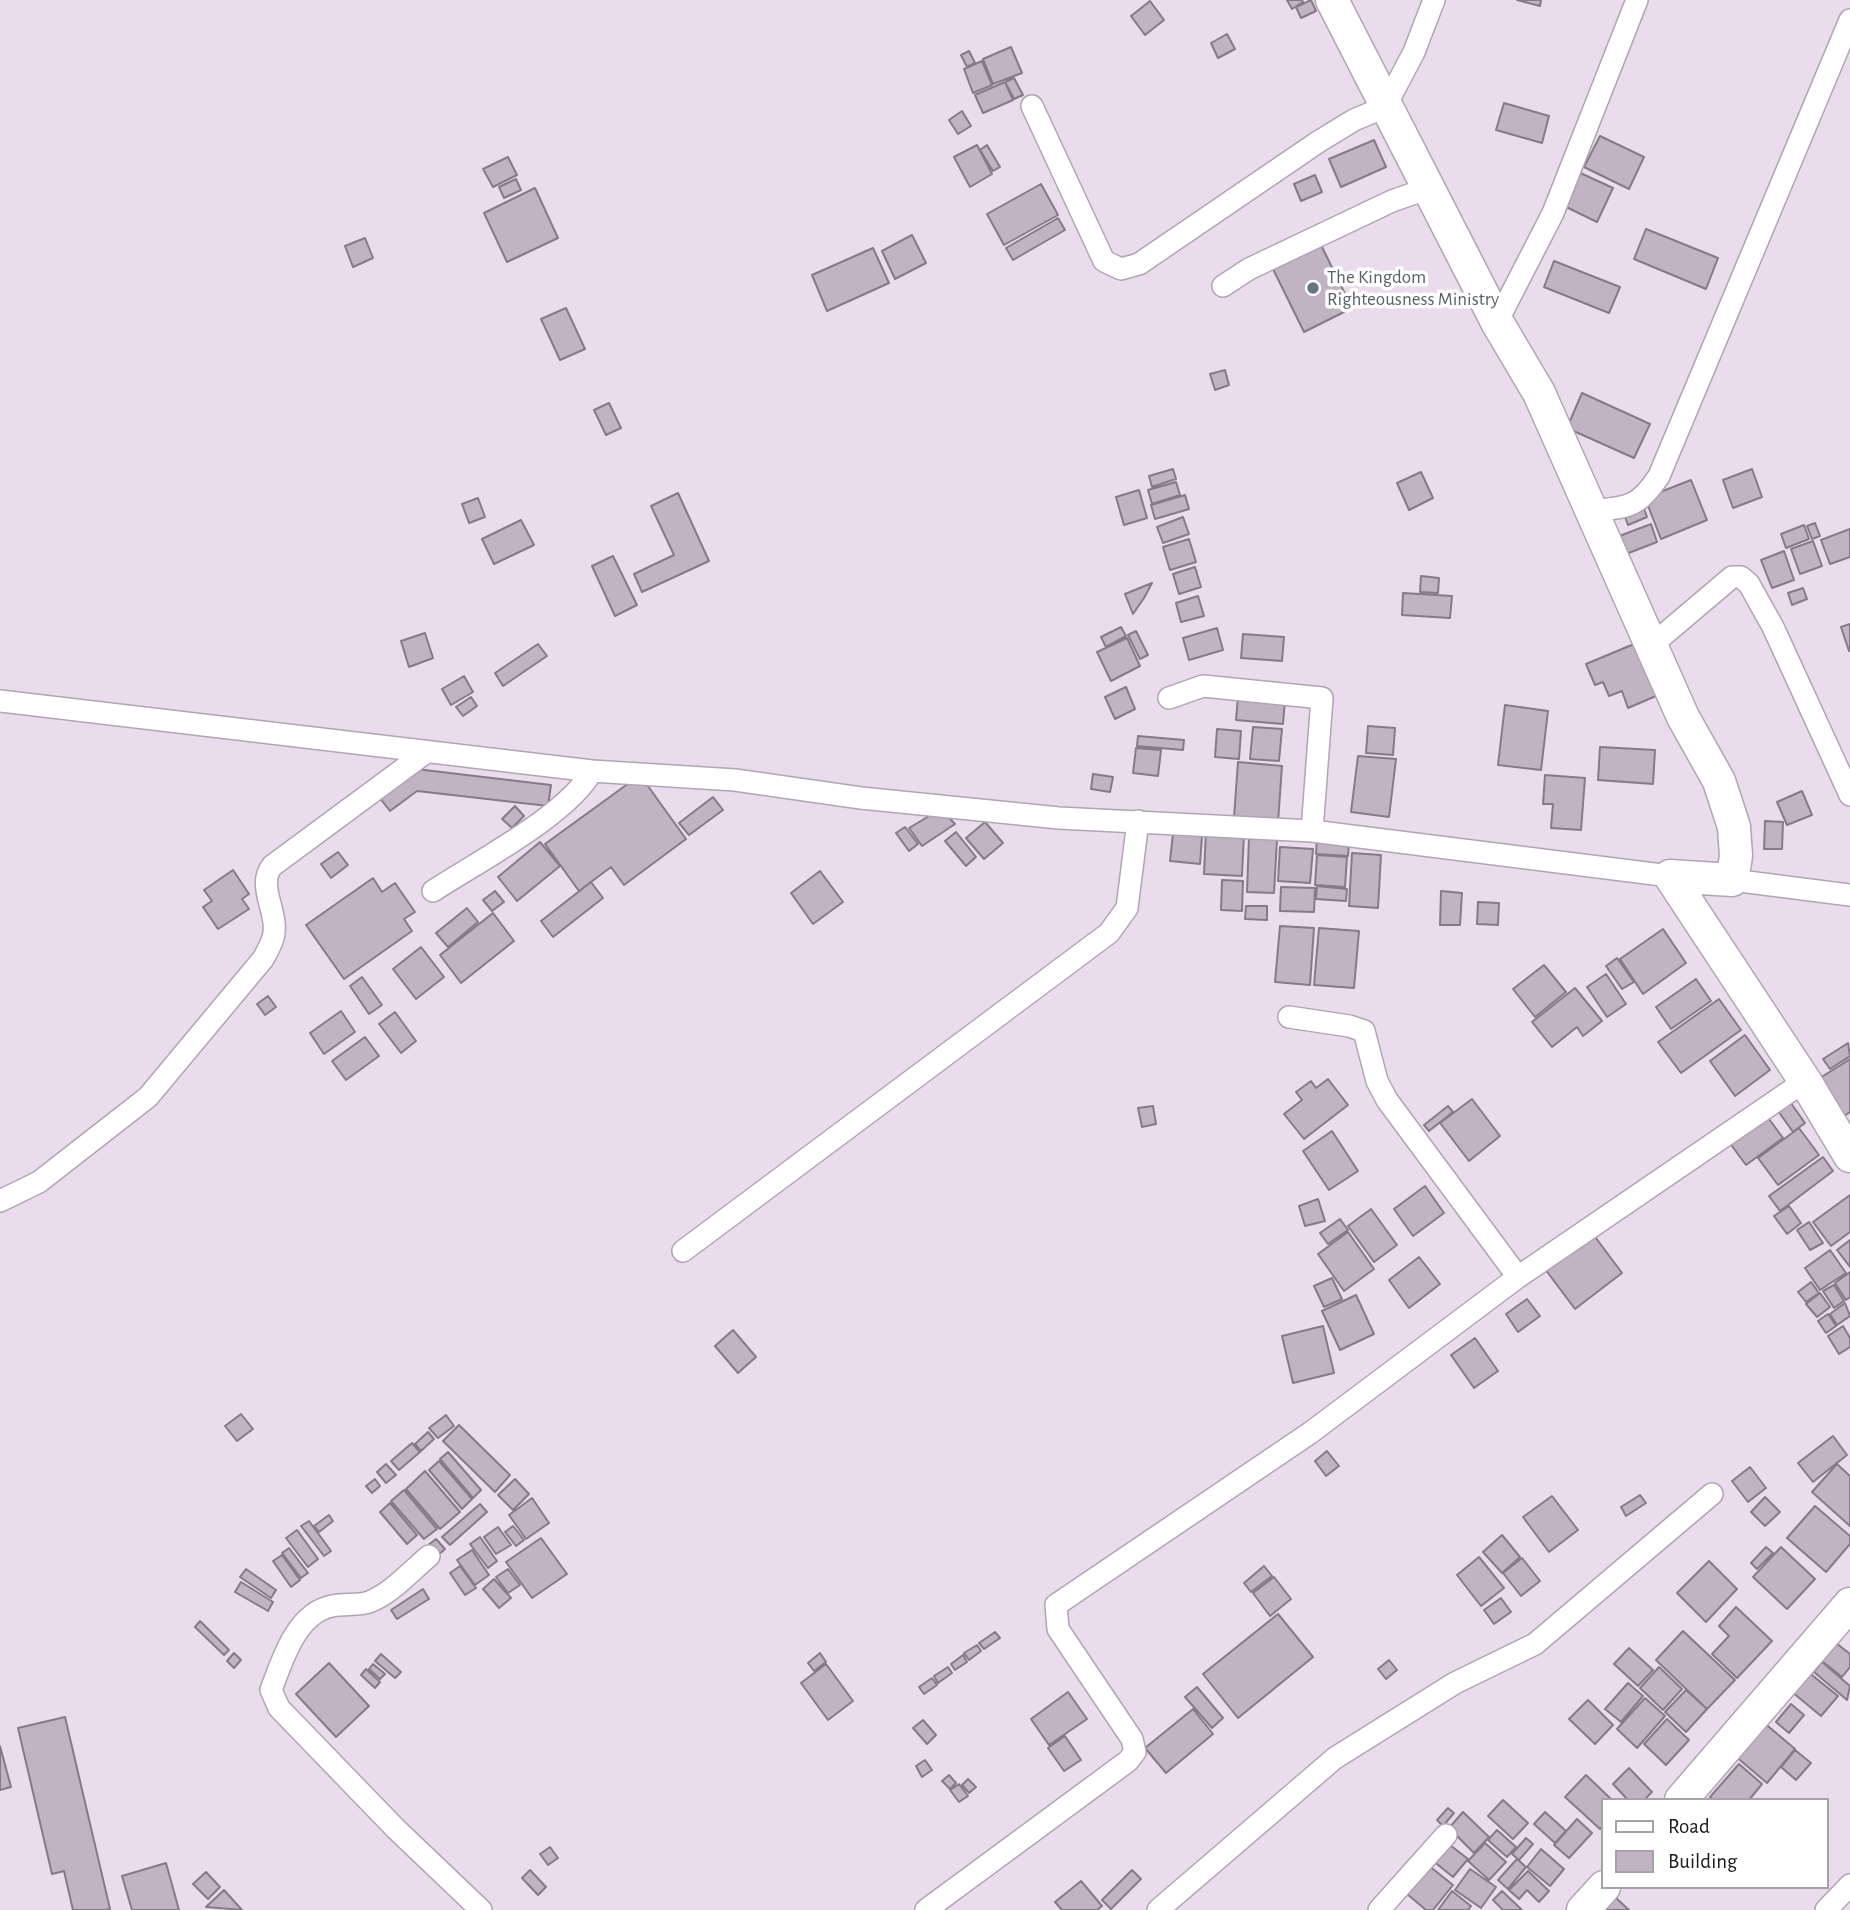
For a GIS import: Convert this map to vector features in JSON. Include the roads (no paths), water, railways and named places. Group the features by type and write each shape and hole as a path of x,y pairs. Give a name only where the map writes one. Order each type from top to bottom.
{"street":[{"path":"1332,0 1497,322 1539,393 1590,511 1653,644 1683,717 1730,806 1736,856 1732,880"},
{"path":"1032,106 1104,261 1121,269 1139,264 1327,136 1354,120 1385,107 1413,52 1434,0"},
{"path":"1497,322 1553,213 1637,0"},
{"path":"1590,511 1631,507 1644,498 1659,476 1850,20"},
{"path":"1223,286 1249,270 1392,201 1429,188"},
{"path":"1653,644 1732,577 1741,576 1749,584 1773,628 1850,794"},
{"path":"1169,698 1188,689 1219,686 1322,698 1312,831"},
{"path":"0,701 592,771 735,780 861,798 1059,818 1312,831 1670,876 1732,880 1850,895"},
{"path":"0,1201 39,1182 148,1097 263,959 274,936 274,913 266,883 266,874 272,866 425,753"},
{"path":"433,891 552,813 587,780 592,771"},
{"path":"683,1251 1109,933 1127,908 1138,821"},
{"path":"1670,876 1805,1081 1850,1156"},
{"path":"1289,1017 1349,1026 1364,1031 1377,1081 1387,1100 1518,1277"},
{"path":"926,1910 1128,1760 1135,1752 1132,1739 1058,1629 1056,1605 1310,1433 1518,1277 1805,1081"},
{"path":"1158,1910 1335,1758 1455,1683 1535,1644 1712,1494"},
{"path":"429,1556 377,1599 366,1604 329,1606 315,1614 297,1631 271,1690 279,1708 397,1829 481,1910"},
{"path":"1683,1798 1850,1604"},
{"path":"1379,1910 1446,1835"},
{"path":"1826,1910 1850,1885"},
{"path":"1583,1910 1602,1889"}],"place":[{"name":"The Kingdom Righteousness Ministry","path":"1313,288"}]}
